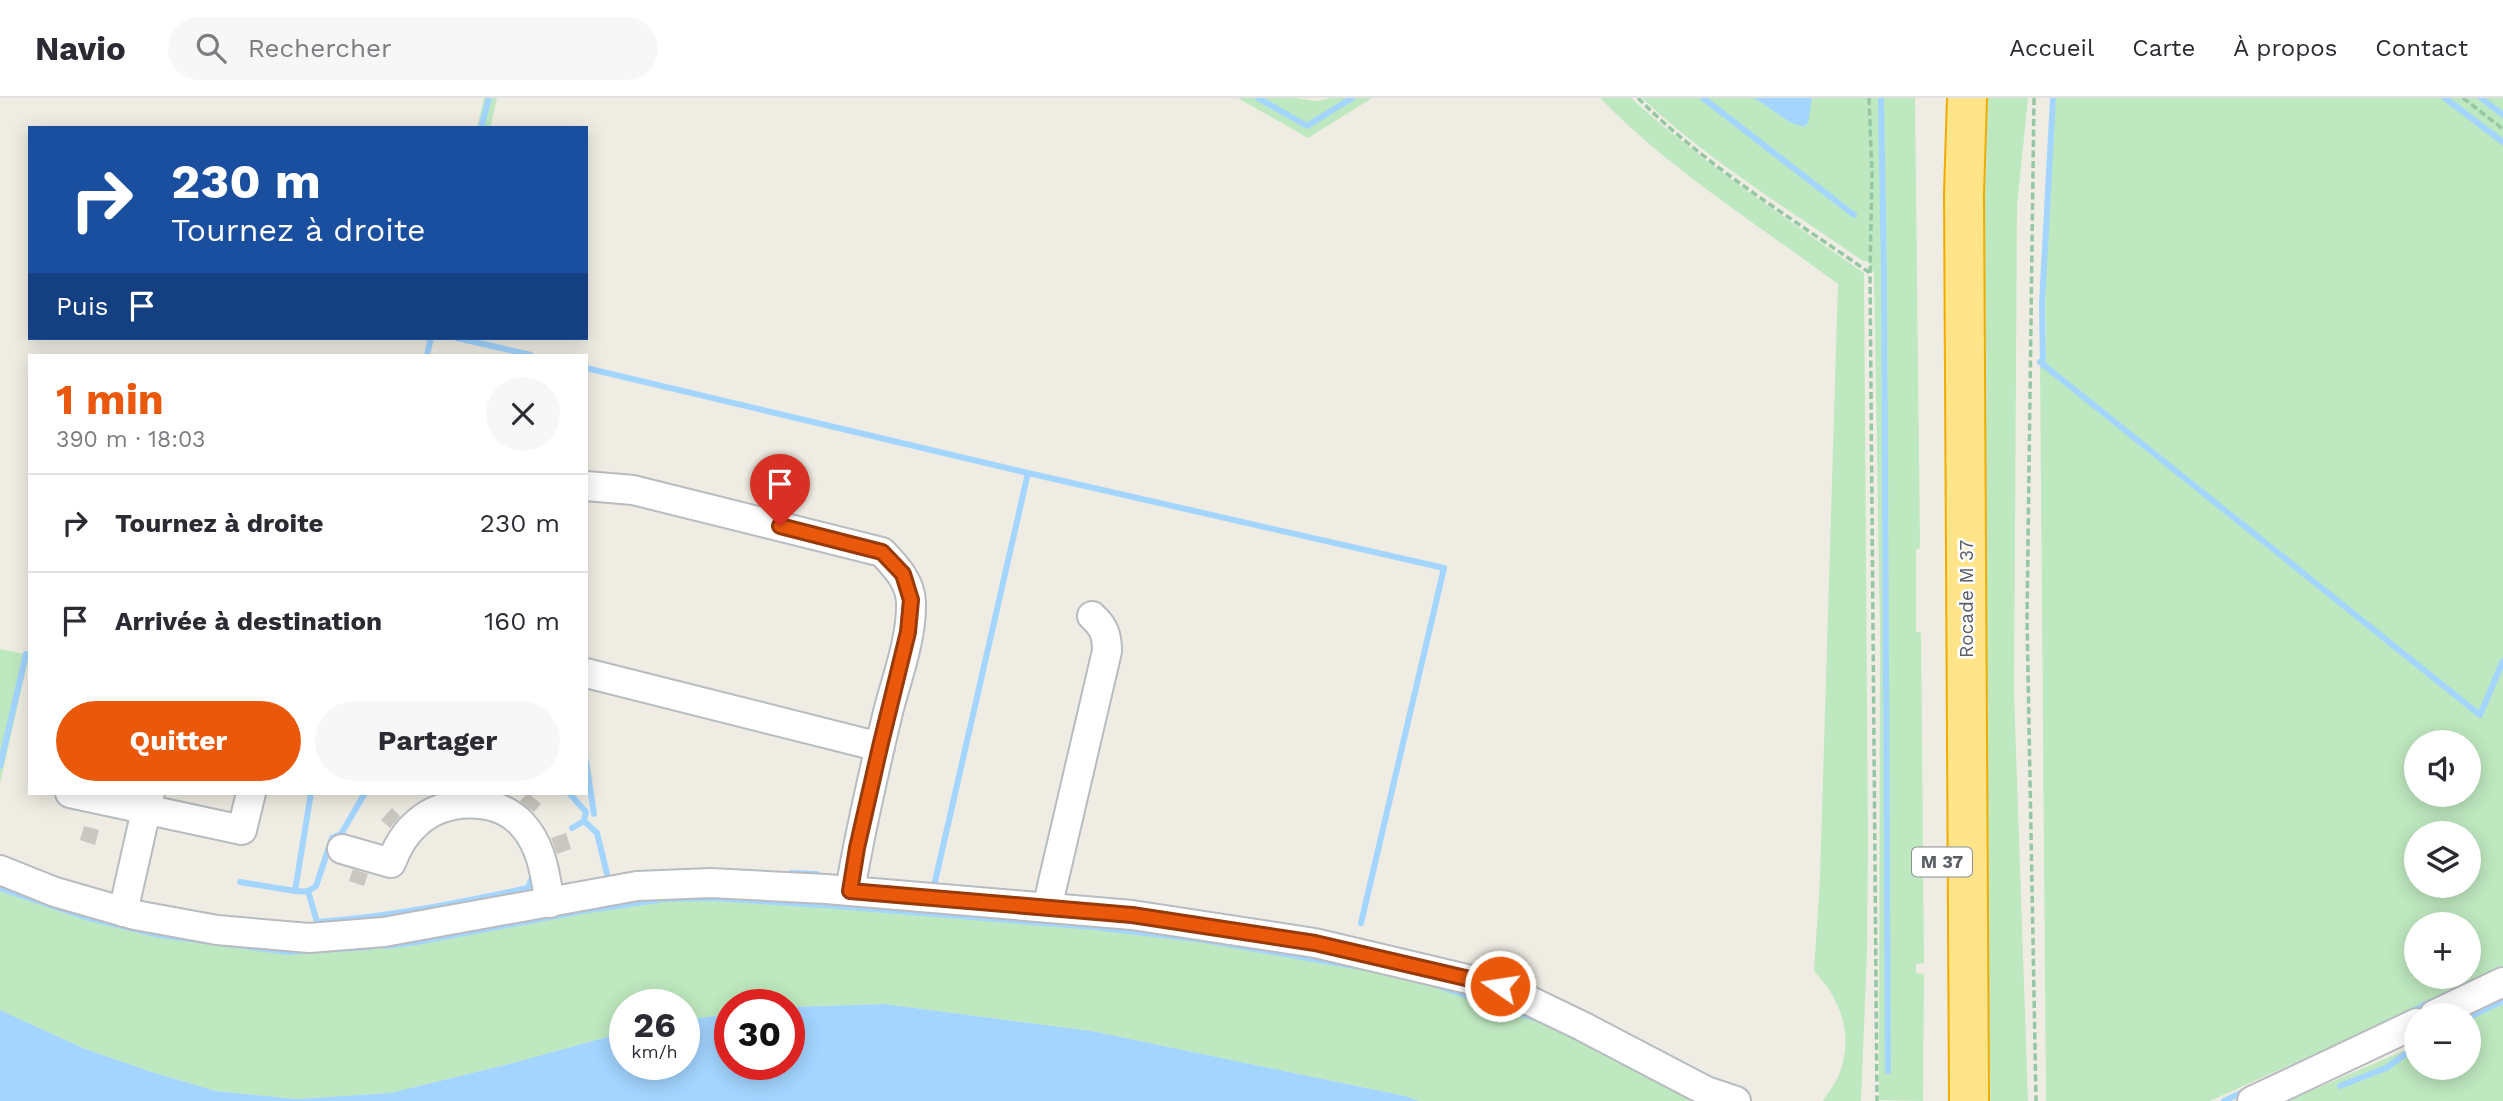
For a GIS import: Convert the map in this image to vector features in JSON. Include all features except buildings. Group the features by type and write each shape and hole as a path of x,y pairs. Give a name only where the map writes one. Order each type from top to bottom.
{"highway":[{"name":"Rocade M 37","path":"1941,98 1938,166 1969,1101"},
{"name":"Rocade M 37","path":"1952,554 1967,98"},
{"name":"Rocade M 37","path":"1943,1101 1953,624"}],"street":[{"path":"588,486 634,491 882,552 903,574 911,600 908,632 857,848 850,891"},
{"path":"1047,908 1107,651 1107,636 1101,624 1092,616"},
{"path":"588,674 880,747"},
{"path":"90,795 148,801 242,831 251,795"},
{"path":"123,912 148,801"},
{"path":"342,849 391,863 407,833 433,811 462,804 493,807 509,813 521,822 531,836 543,862 550,902"},
{"path":"0,870 55,892 170,923 309,938 384,932 637,886 670,884 711,883 850,891 1132,915 1315,943 1500,986 1706,1091 1736,1101"},
{"path":"2459,1003 2503,982"},
{"path":"2252,1101 2404,1029"}],"path":[{"path":"1638,98 1731,176 1870,273"},
{"path":"1869,98 1872,174 1870,273 1877,1101"},
{"path":"2034,98 2027,618 2036,1101"},
{"path":"2463,98 2503,129"}],"green space":[{"path":"484,98 497,98 490,126 477,126"},
{"path":"1238,98 1294,98 1317,101 1331,98 1372,98 1308,138"},
{"path":"1600,98 1631,98 1715,167 1864,273 1868,840 1861,1101 1823,1101 1840,1072 1846,1044 1837,1005 1814,971 1820,878 1838,284 1685,173"},
{"path":"1642,98 1754,98 1791,123 1812,98 1915,98 1920,548 1916,550 1916,631 1921,633 1924,963 1916,964 1916,973 1924,974 1923,1101 1879,1100 1880,633 1874,274 1868,261 1863,261 1722,164"},
{"path":"1986,98 2028,98 2017,207 2014,692 2028,1101 1987,1101 1983,145"},
{"path":"2056,98 2503,98 2503,969 2481,979 2481,912 2404,912 2404,989 2459,989 2428,1003 2404,1003 2404,1014 2210,1101 2046,1101 2040,356 2046,360 2045,240"},
{"path":"0,649 28,655 28,659 0,784"},
{"path":"0,880 207,936 633,893 908,901 1264,943 1497,996 1715,1101 1419,1101 1092,1031 884,1004 805,1006 805,989 714,989 714,1016 700,1018 700,989 609,989 609,1036 390,1093 296,1099 216,1091 152,1072 83,1048 0,1010"},
{"path":"2503,1004 2503,1101 2287,1101 2404,1051 2404,1080 2481,1080 2481,1014"}],"water":[{"path":"1754,98 1812,98 1808,123 1804,127 1791,123"},
{"path":"884,1004 1092,1031 1419,1101 0,1101 0,1010 83,1048 152,1072 216,1091 296,1099 390,1093 609,1036 609,1080 700,1080 700,1018 714,1016 714,1080 805,1080 805,1006"}],"waterway":[{"path":"482,126 489,98"},
{"path":"1258,98 1307,126 1352,98"},
{"path":"1703,98 1854,215"},
{"path":"1881,98 1888,1071"},
{"path":"2043,365 2042,304 2053,98"},
{"path":"2445,98 2503,142"},
{"path":"2481,98 2503,115"},
{"path":"427,354 431,340"},
{"path":"466,340 527,354"},
{"path":"2040,362 2480,715 2503,661"},
{"path":"588,368 1444,568 1361,923"},
{"path":"938,886 934,886 1028,473"},
{"path":"0,766 26,654"},
{"path":"588,774 594,814"},
{"path":"311,795 295,891 306,891 316,886 332,838 341,834 364,795"},
{"path":"571,795 586,812 584,821 572,828"},
{"path":"584,821 597,833 608,878 613,878"},
{"path":"308,891 317,922 344,920 449,904 528,888 534,872"},
{"path":"791,873 817,874"},
{"path":"240,882 295,891"},
{"path":"0,888 85,917 159,935 288,952 370,947"},
{"path":"384,946 588,910 665,899 712,898 1094,927 1204,940 1353,966"},
{"path":"1438,986 1534,1018"},
{"path":"2481,1011 2503,1001"},
{"path":"2340,1086 2386,1068 2404,1055"},
{"path":"2224,1101 2247,1090"}],"route":[{"path":"780,526 882,552 903,574 911,600 908,632 857,848 850,891 1132,915 1315,943 1500,986"}]}
